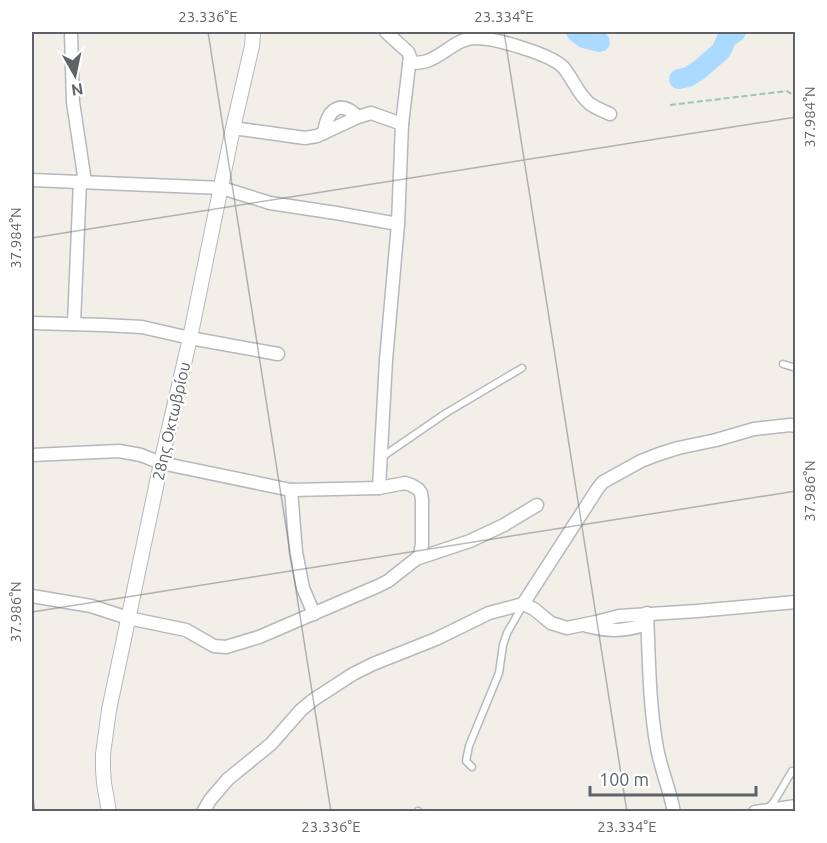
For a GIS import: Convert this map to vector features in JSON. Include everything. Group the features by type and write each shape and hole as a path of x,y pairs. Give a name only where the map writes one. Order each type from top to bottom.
{"street":[{"path":"70,32 73,102 82,182 74,324"},
{"name":"28ης Οκτωβρίου","path":"110,812 104,783 103,754 108,710 160,463 190,338 252,46 253,32"},
{"path":"379,488 386,360 398,225 402,124 409,63 408,52 386,32"},
{"path":"409,63 429,61 457,42 466,39 496,41 555,61 563,67 588,103 610,114"},
{"path":"233,128 305,138 324,133 329,115 338,108 344,107 358,117 371,113 402,124"},
{"path":"32,180 222,188 270,203 398,225"},
{"path":"32,323 142,327 278,354"},
{"path":"523,604 603,482 659,454 754,429 794,424"},
{"path":"32,455 119,451 141,455 160,463 291,490 379,488 405,483 415,487 421,493 423,530 420,555 388,581 259,637 226,647 214,646 186,630 128,618 91,606 32,596"},
{"path":"291,490 296,552 303,588 314,614"},
{"path":"416,559 470,542 537,505"},
{"path":"203,812 228,779 271,744 313,700 353,674 436,639 489,613 523,604 534,609 551,623 567,628 619,616 647,618 795,602"},
{"path":"647,618 650,681 657,749 674,812"},
{"path":"762,811 795,806"}],"lane":[{"path":"783,364 795,368"},
{"path":"382,457 446,413 522,368"},
{"path":"472,767 466,761 469,746 499,673 507,633 523,604"},
{"path":"762,811 775,800 792,771"}],"path":[{"path":"670,105 787,91 795,97"}],"waterway":[{"path":"576,32 584,38 600,42"},
{"path":"679,79 688,77 699,70 721,51 727,38 736,32"}]}
